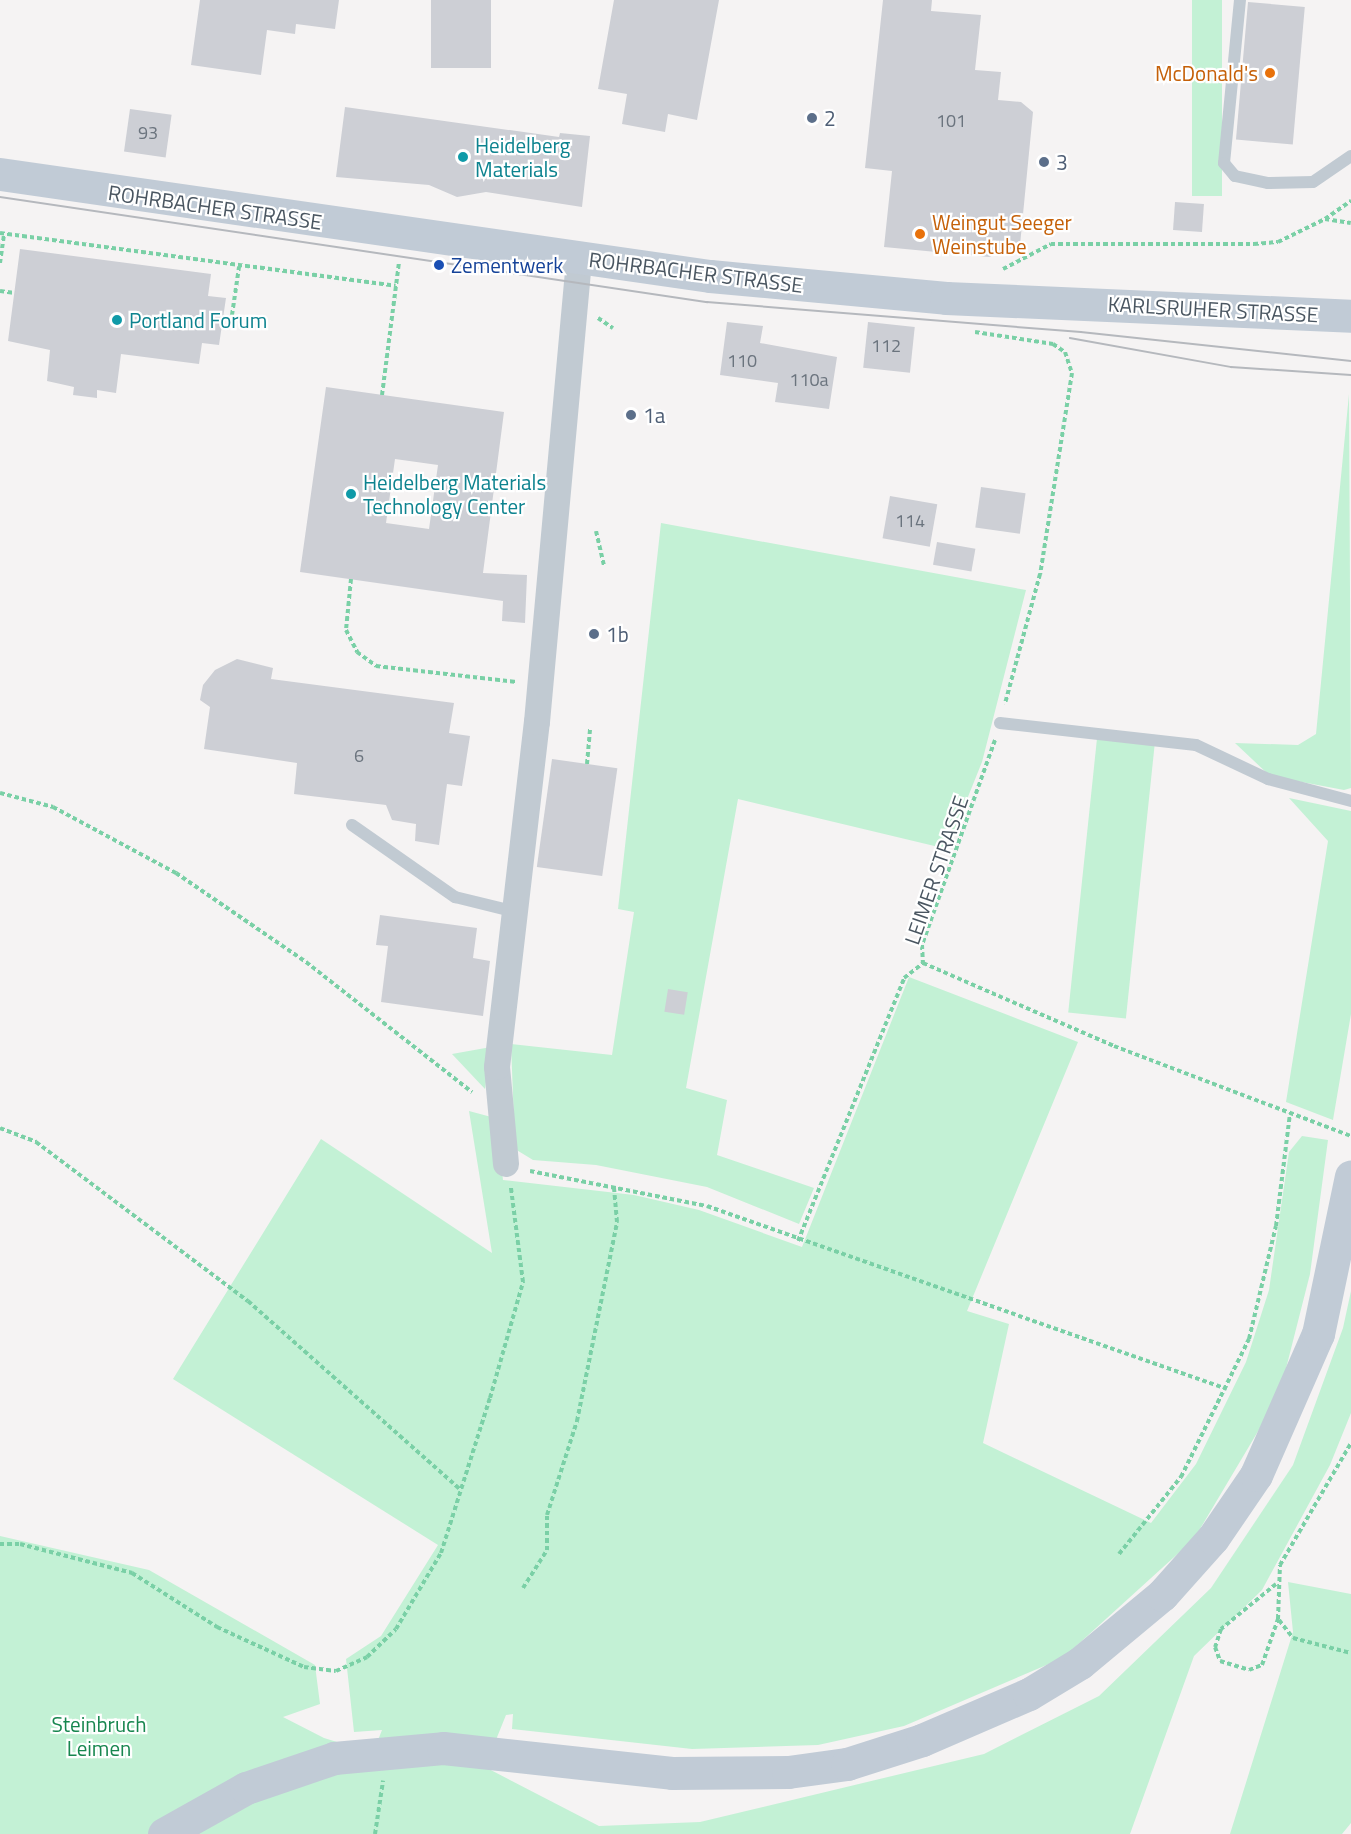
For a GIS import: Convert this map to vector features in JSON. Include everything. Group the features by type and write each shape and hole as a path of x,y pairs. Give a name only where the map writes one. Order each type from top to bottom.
{"main road":[{"name":"ROHRBACHER STRASSE","path":"0,174 579,259 946,298 1074,302"},
{"name":"KARLSRUHER STRASSE","path":"1074,302 1347,320"},
{"path":"164,1834 246,1788 334,1758 444,1748 672,1773 788,1772 847,1764 922,1740 1029,1694 1080,1663 1162,1595 1213,1538 1256,1475 1318,1334 1351,1180"}],"street":[{"path":"506,1164 499,1115 497,1067 540,684 579,259"}],"lane":[{"path":"1240,0 1224,163 1235,176 1268,183 1313,182 1351,156"},
{"path":"1000,723 1196,745 1278,783 1351,801"},
{"path":"352,825 455,897 516,912"}],"path":[{"path":"999,270 1051,244 1278,242 1325,219 1351,201"},
{"path":"1325,219 1351,223"},
{"path":"0,263 2,234 395,286"},
{"path":"232,315 239,267"},
{"path":"382,395 397,277"},
{"path":"0,291 15,293"},
{"name":"LEIMER STRASSE","path":"1006,336 1053,344 1065,352 1072,373 1040,574 1000,723 922,945 923,963 1290,1114 1351,1136"},
{"path":"596,531 604,567"},
{"path":"351,579 346,630 357,652 376,666 540,684"},
{"path":"587,764 590,728"},
{"path":"0,793 53,807 176,873 306,962 499,1115"},
{"path":"798,1241 904,978 923,963"},
{"path":"1119,1554 1181,1477 1227,1389 1265,1284 1290,1114"},
{"path":"0,1128 36,1142 248,1301 461,1490"},
{"path":"0,1544 20,1544 132,1573 217,1627 278,1656 336,1671 367,1657 396,1629 441,1553 523,1282 506,1164 707,1206 798,1241 1227,1389"},
{"path":"523,1588 547,1550 546,1515 576,1421 617,1221 614,1185"},
{"path":"1276,1584 1221,1629 1215,1647 1220,1661 1249,1670 1262,1665 1278,1619 1276,1584 1280,1565 1351,1443"},
{"path":"1278,1619 1293,1638 1351,1653"},
{"path":"375,1834 383,1795"}],"green space":[{"path":"1192,0 1222,0 1222,196 1192,196"},
{"path":"1349,394 1351,788 1344,790 1270,776 1235,743 1298,745 1316,734"},
{"path":"661,523 1026,590 982,762 947,849 738,799 686,1088 727,1100 717,1155 814,1188 799,1224 707,1187 596,1165 533,1160 515,1149 511,1044 612,1055 634,912 618,909"},
{"path":"1098,729 1156,735 1126,1019 1068,1012"},
{"path":"1289,798 1351,811 1351,1014 1333,1120 1286,1102 1328,841"},
{"name":"Steinbruch Leimen","path":"909,977 1078,1042 967,1311 1009,1324 983,1443 1151,1523 1196,1464 1246,1362 1269,1290 1289,1152 1302,1136 1328,1140 1310,1274 1279,1396 1194,1539 1063,1658 904,1726 818,1745 692,1749 512,1729 513,1714 506,1715 485,1767 599,1826 700,1822 984,1754 1099,1696 1211,1588 1293,1465 1343,1328 1351,1291 1351,1413 1330,1465 1262,1590 1194,1656 1130,1834 0,1834 0,1536 149,1570 315,1665 320,1704 283,1717 324,1738 373,1753 382,1730 354,1732 346,1659 381,1636 438,1545 173,1379 321,1139 492,1253 469,1111 495,1118 503,1180 634,1195 699,1210 802,1247"},
{"path":"491,1047 485,1089 452,1054"},
{"path":"1288,1582 1351,1594 1351,1823 1342,1834 1230,1834 1293,1632"}],"building":[{"path":"200,0 339,0 335,29 296,24 295,34 267,30 261,75 191,65"},
{"path":"431,0 491,0 491,68 431,68"},
{"path":"614,0 719,0 697,120 668,114 665,132 622,124 627,94 598,89"},
{"path":"883,0 932,0 931,11 981,15 975,70 1001,72 998,100 1021,102 1033,112 1020,245 989,257 884,247 892,171 865,168"},
{"name":"McDonald's","path":"1248,2 1305,7 1293,144 1236,139"},
{"name":"Heidelberg Materials","path":"345,107 559,137 560,133 590,136 582,207 486,192 457,197 429,185 336,177"},
{"path":"130,109 172,115 166,157 124,152"},
{"path":"1175,202 1204,204 1202,232 1173,230"},
{"name":"Portland Forum","path":"20,249 211,274 208,296 226,298 219,345 202,343 199,364 121,354 116,393 97,390 97,398 73,395 74,387 47,381 50,350 8,341"},
{"path":"727,322 763,326 760,343 837,357 829,409 775,402 778,383 720,375"},
{"path":"868,322 915,327 910,373 863,368"},
{"name":"Heidelberg Materials Technology Center","path":"326,387 504,412 483,573 527,575 525,623 502,621 503,601 300,572","holes":["395,459 438,465 429,529 386,523"]},
{"path":"981,487 1026,493 1020,534 975,528"},
{"path":"890,496 937,504 930,547 883,538"},
{"path":"937,542 975,549 971,571 933,565"},
{"path":"237,659 273,668 271,679 454,703 449,733 470,736 462,786 447,784 439,845 415,841 416,824 392,820 386,805 294,794 297,763 204,749 210,707 200,700 203,685 215,670"},
{"path":"552,759 617,768 602,876 537,867"},
{"path":"380,915 477,928 473,958 490,961 483,1016 381,1002 388,946 376,945"},
{"path":"668,989 688,992 684,1015 664,1012"}],"tram line":[{"path":"0,197 707,302 1081,332 1351,361"},
{"path":"1070,338 1231,367 1351,375"}],"place":[{"name":"McDonald's","path":"1270,73"},
{"name":"2","path":"812,118"},
{"name":"Heidelberg Materials","path":"463,157"},
{"name":"3","path":"1044,162"},
{"name":"Weingut Seeger Weinstube","path":"920,234"},
{"name":"Zementwerk","path":"439,265"},
{"name":"Portland Forum","path":"117,320"},
{"name":"1a","path":"631,415"},
{"name":"Heidelberg Materials Technology Center","path":"351,494"},
{"name":"1b","path":"594,634"}]}
